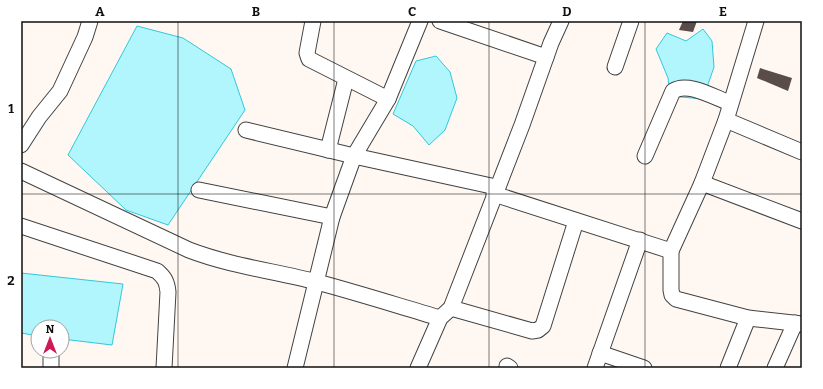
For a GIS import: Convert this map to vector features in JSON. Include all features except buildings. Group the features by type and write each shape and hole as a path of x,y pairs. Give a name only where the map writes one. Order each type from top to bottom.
{"street":[{"path":"21,145 39,117 60,92 85,37 90,21"},
{"path":"313,21 307,53 309,59 388,99"},
{"path":"295,368 332,217 354,156 388,99 420,21"},
{"path":"440,21 546,57"},
{"path":"418,368 445,313 522,125 546,57 561,21"},
{"path":"615,66 631,21"},
{"path":"756,21 726,120 702,184 671,251 671,290 676,299 748,318 799,324 775,368"},
{"path":"328,150 346,79"},
{"path":"644,156 673,92 678,88 691,88 730,103"},
{"path":"726,120 802,152"},
{"path":"246,130 495,190 576,221 671,251"},
{"path":"21,171 211,259 445,313 532,331 538,330 543,326 576,221"},
{"path":"702,184 802,221"},
{"path":"200,190 332,217"},
{"path":"21,226 157,271 164,277 168,284 164,368"},
{"path":"595,368 640,240"},
{"path":"728,368 748,318"},
{"path":"600,353 644,368"}],"water":[{"path":"137,26 183,38 231,69 245,110 168,225 126,210 68,155"},
{"path":"703,29 712,41 714,67 703,99 670,96 668,78 656,49 667,33 686,41"},
{"path":"436,56 450,72 457,98 445,130 429,145 413,126 393,114 416,61"},
{"path":"21,273 123,284 112,345 70,340 70,319 30,319 30,335 21,333"}]}
